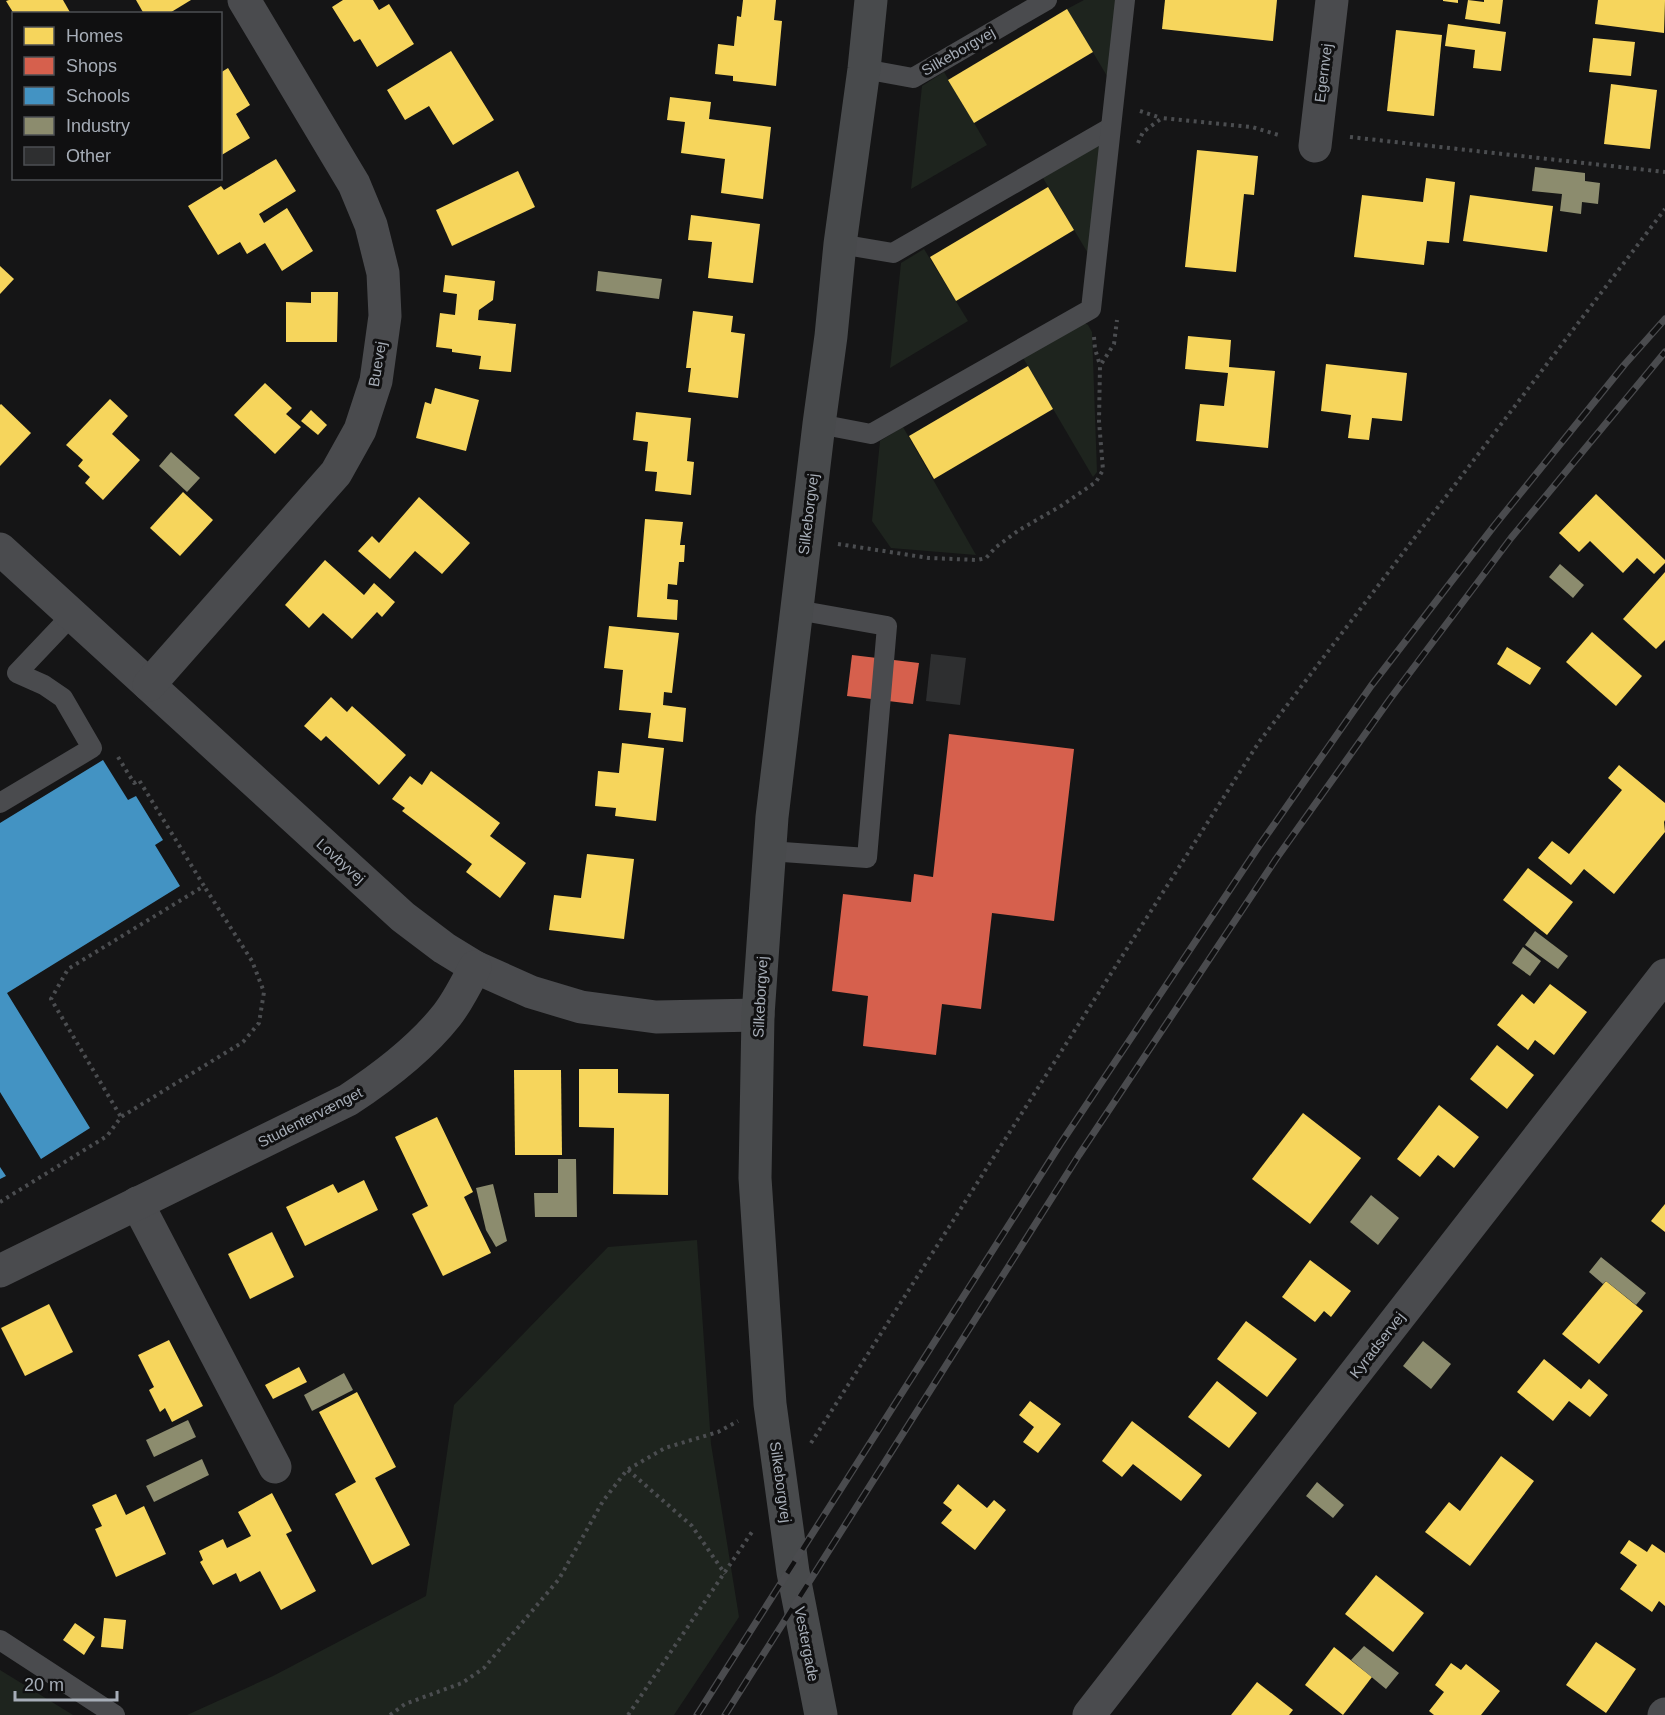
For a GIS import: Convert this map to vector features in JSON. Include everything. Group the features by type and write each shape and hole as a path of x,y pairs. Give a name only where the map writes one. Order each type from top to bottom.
{"main road":[{"name":"Silkeborgvej","path":"793,1572 770,1404 755,1178 758,1015 772,817 831,336 840,244 872,0"},
{"name":"Vestergade","path":"793,1572 818,1700"}],"street":[{"name":"Buevej","path":"149,685 336,473 360,430 376,381 385,316 383,273 372,225 354,184 244,0"},
{"name":"Egernvej","path":"1315,146 1332,0"},
{"name":"Lovbyvej","path":"0,549 403,917 444,948 476,967 531,992 581,1007 656,1017 758,1015"},
{"name":"Studentervænget","path":"0,1271 348,1100 373,1084 428,1037 447,1015 476,967"},
{"name":"Kyradservej","path":"1089,1715 1665,975"},
{"path":"137,1203 274,1467"}],"lane":[{"name":"Silkeborgvej","path":"864,69 913,78 1047,0"},
{"path":"819,424 871,434 1091,309 1125,0"},
{"path":"840,244 893,253 1110,128"},
{"path":"769,850 867,858 887,626 797,610"},
{"path":"0,803 92,748 63,698 44,685 17,673 72,615"},
{"path":"0,1640 115,1715"}],"path":[{"path":"1134,152 1143,132 1162,118 1252,127 1315,146 1347,137 1665,172"},
{"path":"833,1409 1259,742 1665,208"},
{"path":"806,538 929,558 977,560 986,558 996,547 1019,530 1061,506 1096,482 1103,470 1099,421 1100,366 1114,345 1118,314"},
{"path":"0,1202 107,1136 120,1117 243,1042 259,1023 264,992 252,961 139,780 134,783 116,753 92,748"},
{"path":"120,1117 51,999 68,969 204,886"},
{"path":"390,1715 405,1704 462,1683 484,1668 559,1579 603,1501 627,1470 665,1448 718,1432"},
{"path":"627,1470 692,1526 725,1574 628,1715"}],"shaded area":[{"path":"1084,0 1119,0 1110,81 1067,9"},
{"path":"944,72 987,145 911,189 922,86"},
{"path":"1102,143 1089,255 1043,178"},
{"path":"924,249 968,321 890,368 901,263"},
{"path":"1083,322 1092,332 1097,472 1093,477 1022,356"},
{"path":"903,427 976,555 891,548 872,521 880,441"},
{"path":"697,1240 711,1444 739,1617 674,1715 187,1715 273,1676 426,1596 454,1405 608,1247"},
{"path":"0,1670 73,1715 0,1715"}],"building: Homes":[{"path":"63,0 70,12 13,12 6,1"},
{"path":"136,0 191,0 171,12 143,12"},
{"path":"343,0 373,0 379,10 389,4 414,44 377,67 360,39 354,42 332,7"},
{"path":"743,0 776,0 774,20 782,21 776,86 733,81 733,76 715,74 718,44 734,46 737,16 741,17"},
{"path":"1165,0 1277,0 1273,41 1162,29"},
{"path":"1458,0 1458,3 1443,1"},
{"path":"1468,0 1484,2 1484,0 1503,0 1500,24 1465,19"},
{"path":"1598,0 1665,0 1664,33 1595,24"},
{"path":"1067,9 1093,52 974,123 948,80"},
{"path":"1448,24 1506,32 1501,71 1473,68 1475,50 1445,46"},
{"path":"1396,30 1442,35 1434,116 1387,111"},
{"path":"1593,38 1635,42 1631,76 1589,72"},
{"path":"451,51 494,120 453,145 429,106 405,120 387,90"},
{"path":"228,68 250,105 236,114 250,138 222,155 222,72"},
{"path":"1611,84 1657,90 1650,149 1604,144"},
{"path":"670,97 711,102 709,119 771,127 763,199 721,193 725,159 681,153 685,122 667,120"},
{"path":"1197,150 1258,156 1254,195 1244,194 1236,272 1185,267"},
{"path":"276,159 296,191 259,214 264,223 287,208 313,251 282,271 265,243 247,254 240,242 218,255 188,206 221,186 224,190"},
{"path":"518,171 535,207 452,246 436,210"},
{"path":"1426,178 1455,182 1449,243 1427,241 1424,265 1354,257 1362,195 1423,202"},
{"path":"1048,187 1074,230 956,301 930,257"},
{"path":"1470,195 1553,206 1547,252 1463,241"},
{"path":"691,215 760,224 753,283 708,278 712,242 688,240"},
{"path":"0,266 14,279 0,294"},
{"path":"445,275 495,281 493,300 479,310 478,320 516,324 511,372 479,369 481,356 436,347 440,313 455,315 457,294 443,292"},
{"path":"311,292 338,292 337,342 286,342 286,302 311,303"},
{"path":"693,311 733,316 731,332 745,334 738,398 688,392 691,368 686,368"},
{"path":"1188,336 1231,340 1229,367 1275,371 1268,448 1196,441 1200,404 1224,406 1228,373 1185,369"},
{"path":"1326,364 1407,373 1402,421 1372,418 1369,440 1348,438 1351,415 1321,411"},
{"path":"1028,366 1053,409 934,479 909,436"},
{"path":"265,383 292,408 286,414 301,427 275,454 234,415"},
{"path":"435,388 479,400 466,451 416,438 425,402 431,404"},
{"path":"110,399 128,416 112,434 140,460 103,500 85,483 90,477 78,466 83,460 66,445"},
{"path":"0,405 31,433 0,466"},
{"path":"311,410 327,425 318,435 301,421"},
{"path":"636,412 691,418 687,461 694,462 691,495 655,491 657,472 645,471 648,442 633,440"},
{"path":"183,492 213,520 180,556 150,528"},
{"path":"1596,494 1665,560 1665,563 1654,574 1637,558 1623,573 1590,541 1579,552 1559,533"},
{"path":"419,497 470,543 442,574 415,551 390,579 358,551 372,536 379,543"},
{"path":"645,519 683,522 680,545 685,545 684,562 679,562 677,585 668,584 667,599 678,600 677,620 637,617"},
{"path":"325,560 364,595 374,583 395,602 382,617 377,612 352,639 323,613 309,628 285,605"},
{"path":"1665,572 1665,640 1656,649 1623,619"},
{"path":"609,626 679,633 672,693 664,692 663,705 686,708 683,742 648,738 651,713 619,710 623,670 604,668"},
{"path":"1592,632 1642,676 1616,706 1566,662"},
{"path":"1507,647 1541,668 1530,685 1497,664"},
{"path":"331,697 347,712 352,706 406,755 379,785 326,736 321,741 304,726"},
{"path":"622,743 664,748 656,821 615,816 616,808 595,806 598,771 619,773"},
{"path":"1619,765 1665,803 1665,832 1614,894 1584,869 1571,885 1538,858 1552,841 1569,854 1622,790 1608,778"},
{"path":"431,771 500,823 490,836 526,863 500,898 466,872 472,864 402,811 405,808 392,799 410,776 422,785"},
{"path":"587,854 634,859 624,939 549,930 554,895 581,898"},
{"path":"1528,868 1573,902 1547,935 1503,900"},
{"path":"1550,984 1587,1012 1554,1055 1535,1040 1528,1050 1497,1025 1522,994 1534,1004"},
{"path":"1497,1045 1534,1075 1507,1109 1470,1079"},
{"path":"579,1069 618,1069 618,1093 669,1094 668,1195 613,1194 614,1128 579,1127"},
{"path":"514,1070 561,1070 562,1155 515,1155"},
{"path":"1439,1105 1479,1137 1454,1168 1438,1155 1420,1177 1397,1159"},
{"path":"1303,1113 1361,1158 1310,1224 1252,1179"},
{"path":"437,1117 473,1192 464,1197 491,1253 443,1276 412,1214 428,1206 395,1137"},
{"path":"364,1180 378,1210 305,1246 286,1207 333,1184 338,1193"},
{"path":"1665,1204 1665,1232 1651,1221"},
{"path":"272,1232 294,1277 250,1299 228,1254"},
{"path":"1310,1260 1351,1291 1331,1317 1324,1311 1315,1322 1282,1297"},
{"path":"1606,1281 1643,1311 1599,1364 1562,1334"},
{"path":"49,1304 73,1352 25,1376 1,1328"},
{"path":"1246,1321 1297,1359 1267,1397 1217,1359"},
{"path":"169,1340 203,1406 172,1422 165,1408 160,1412 149,1390 154,1387 138,1355"},
{"path":"1544,1359 1581,1389 1589,1379 1608,1395 1590,1417 1569,1401 1553,1421 1517,1392"},
{"path":"299,1367 307,1382 273,1399 265,1385"},
{"path":"1217,1381 1257,1413 1229,1448 1188,1417"},
{"path":"357,1392 396,1467 375,1478 410,1545 372,1565 335,1494 356,1482 319,1412"},
{"path":"1030,1401 1061,1424 1038,1453 1023,1442 1034,1427 1019,1415"},
{"path":"1132,1421 1202,1475 1181,1501 1133,1464 1122,1477 1102,1461"},
{"path":"1501,1456 1534,1481 1470,1566 1425,1532 1449,1502 1460,1511"},
{"path":"958,1484 987,1508 994,1500 1006,1510 975,1550 941,1523 952,1510 943,1503"},
{"path":"272,1493 292,1531 286,1534 316,1591 281,1610 260,1571 240,1582 236,1573 213,1585 200,1562 203,1560 199,1551 223,1539 227,1548 251,1536 238,1512"},
{"path":"116,1494 126,1515 144,1506 166,1554 116,1577 95,1529 102,1526 92,1505"},
{"path":"1629,1540 1647,1552 1652,1544 1665,1553 1665,1606 1659,1601 1652,1612 1620,1589 1637,1565 1620,1553"},
{"path":"1376,1575 1424,1613 1393,1652 1345,1614"},
{"path":"104,1618 126,1620 123,1649 101,1647"},
{"path":"75,1623 95,1637 84,1655 63,1640"},
{"path":"1596,1642 1636,1669 1606,1713 1566,1685"},
{"path":"1334,1647 1372,1677 1343,1715 1305,1685"},
{"path":"1451,1663 1461,1670 1466,1664 1500,1691 1481,1715 1434,1715 1429,1711 1444,1692 1435,1685"},
{"path":"1257,1682 1293,1710 1289,1715 1231,1715"}],"building: Shops":[{"path":"852,655 919,663 913,704 847,696"},
{"path":"949,734 1074,749 1054,921 992,913 981,1009 942,1004 936,1055 863,1046 868,996 832,991 843,894 911,902 914,874 933,877"}],"building: Schools":[{"path":"103,760 128,800 136,796 163,840 155,845 180,886 7,993 90,1128 41,1159 0,1092 0,823"},
{"path":"0,1167 6,1176 0,1179"}],"building: Industry":[{"path":"1535,167 1585,173 1585,181 1600,183 1598,204 1582,202 1581,214 1560,211 1562,194 1532,191"},
{"path":"598,271 662,279 659,299 596,291"},
{"path":"171,452 200,478 187,492 159,466"},
{"path":"1560,564 1584,585 1573,598 1549,577"},
{"path":"1535,931 1568,956 1558,969 1525,945"},
{"path":"1523,947 1541,961 1530,976 1512,963"},
{"path":"558,1159 576,1159 577,1217 535,1217 534,1193 558,1193"},
{"path":"493,1184 507,1241 496,1247 486,1230 476,1188"},
{"path":"1371,1195 1399,1218 1378,1245 1350,1222"},
{"path":"1601,1257 1646,1293 1636,1305 1606,1281 1603,1284 1589,1272"},
{"path":"1423,1341 1451,1364 1431,1389 1403,1366"},
{"path":"344,1373 353,1390 312,1411 304,1395"},
{"path":"188,1420 196,1437 154,1457 146,1440"},
{"path":"202,1459 209,1475 154,1502 146,1486"},
{"path":"1317,1482 1344,1505 1333,1518 1306,1496"},
{"path":"1364,1646 1399,1673 1386,1689 1351,1660"}],"building: Other":[{"path":"931,654 966,658 960,705 926,701"}],"railway":[{"path":"697,1715 1061,1143 1259,846 1371,686 1494,526 1625,364 1665,319"},
{"path":"725,1715 1079,1155 1276,859 1390,699 1511,538 1665,352"}]}
